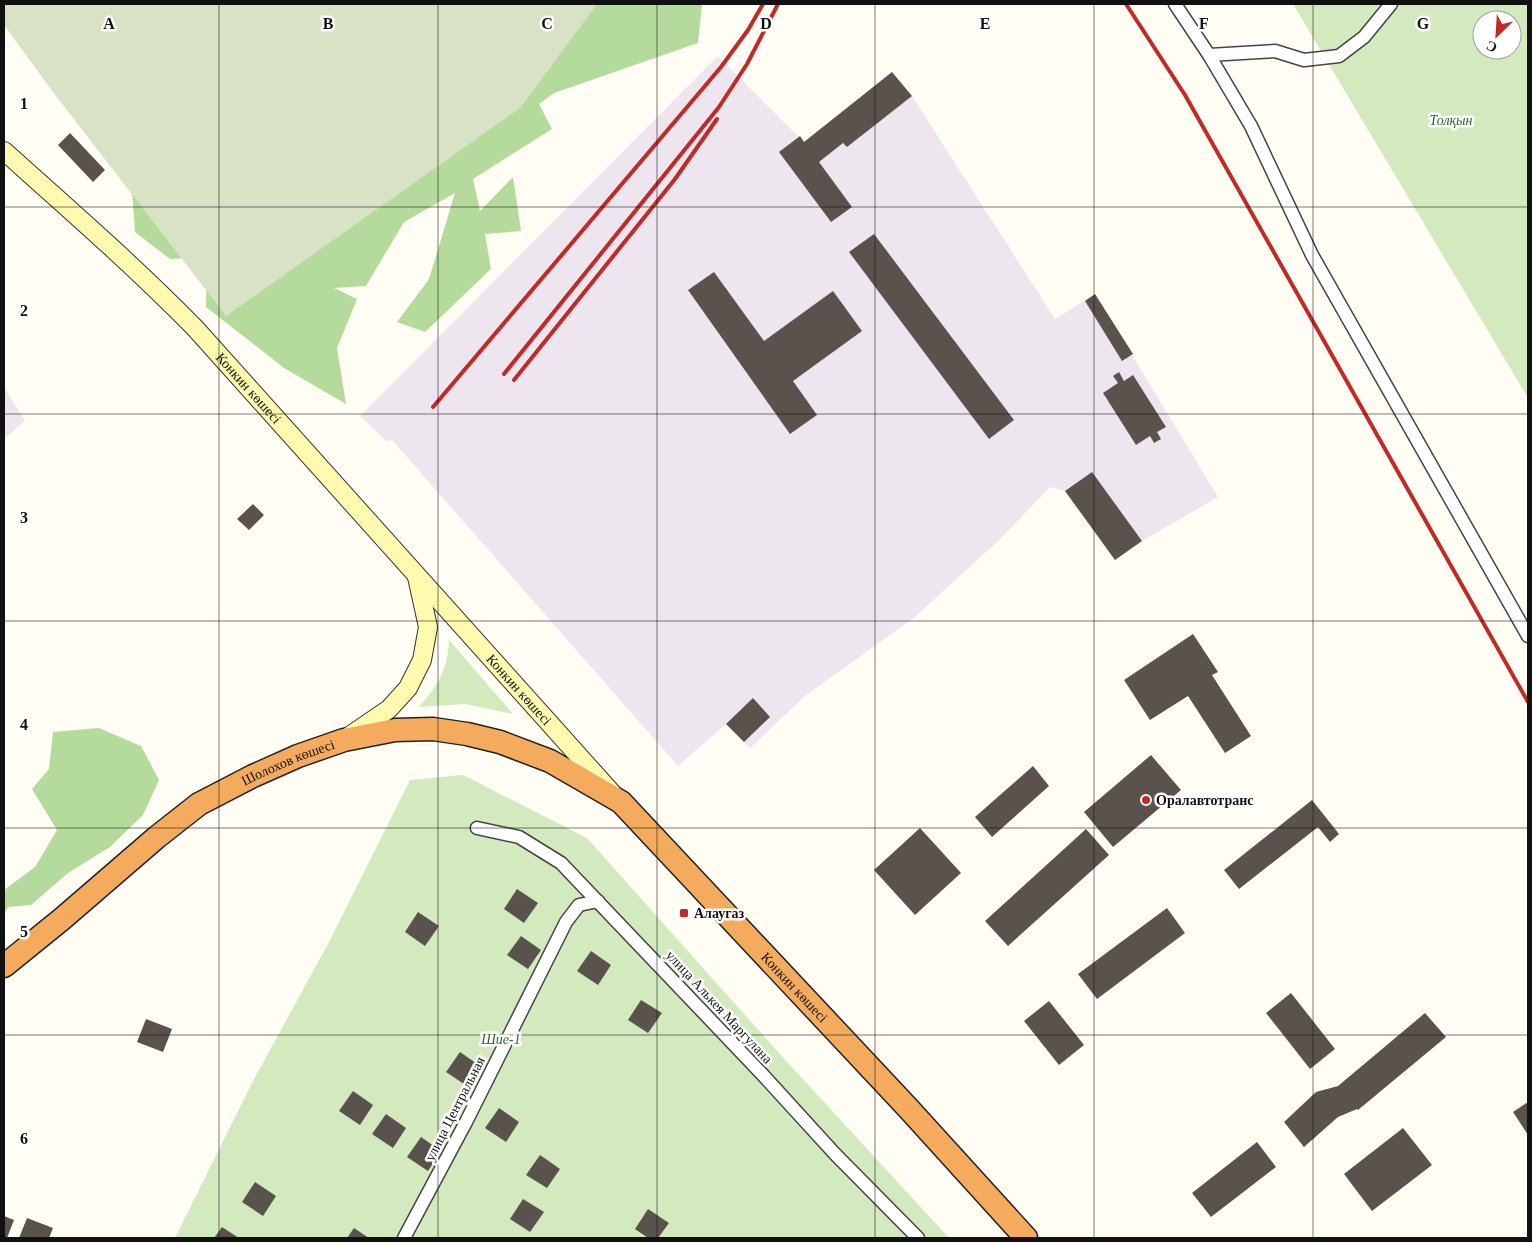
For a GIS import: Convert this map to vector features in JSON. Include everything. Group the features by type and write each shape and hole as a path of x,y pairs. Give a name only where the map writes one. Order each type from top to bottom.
{"highway":[{"name":"Шолохов көшесі","path":"4,966 199,804 280,764 344,740 396,730 433,729 467,734 500,742 550,761 621,802"},
{"name":"Конкин көшесі","path":"621,802 908,1108 1026,1238"}],"main road":[{"name":"Конкин көшесі","path":"4,152 150,283 195,328 621,802"},
{"path":"344,740 389,709 408,688 422,660 428,626 416,574"}],"street":[{"path":"1175,4 1209,55 1251,126 1312,255 1528,636"},
{"path":"1209,55 1275,52 1304,60 1339,56 1364,37 1391,4"},
{"name":"улица Алькея Маргулана","path":"478,828 519,837 561,863 835,1154 918,1238"},
{"name":"улица Центральная","path":"404,1238 466,1122 566,922 580,905 598,901"}],"shaded area":[{"path":"718,56 804,142 892,72 912,96 1055,319 1095,294 1218,497 1142,541 1115,560 1065,491 1050,487 999,540 915,617 805,696 750,748 726,724 678,766 392,440 386,441 360,416"},
{"path":"4,387 25,421 4,439"}],"green space":[{"path":"4,4 597,4 520,108 226,316 53,92 4,25"},
{"path":"456,4 702,4 698,43 554,93 539,104 552,129 473,179 480,211 513,177 521,231 485,234 491,269 425,332 397,322 429,279 455,193 404,222 366,286 334,288 357,299 337,348 346,404 284,368 206,307 207,257 170,259 135,232 130,163"},
{"name":"Толқын","path":"1293,4 1528,4 1528,398"},
{"path":"449,640 513,714 465,704 419,707 441,676 447,660"},
{"path":"99,728 141,746 159,780 143,815 110,847 68,873 31,905 8,907 4,914 4,890 35,867 57,830 32,789 49,769 53,732"},
{"name":"Шие-1","path":"463,775 587,838 778,1052 949,1238 175,1238 253,1081 328,944 410,780"}],"building":[{"path":"892,72 912,96 847,147 843,143 819,162 852,207 831,222 779,152 800,136 804,142"},
{"path":"70,133 105,170 93,182 58,145"},
{"path":"874,234 1014,420 989,439 849,252"},
{"path":"714,272 764,341 833,291 862,331 793,381 817,415 790,434 688,290"},
{"path":"1095,294 1133,354 1122,361 1085,301"},
{"path":"1119,372 1124,381 1133,375 1166,427 1157,432 1161,439 1154,443 1150,436 1136,445 1103,393 1118,383 1113,376"},
{"path":"1092,472 1142,541 1115,560 1065,491"},
{"path":"253,504 264,515 249,530 237,519"},
{"path":"1193,634 1218,672 1212,675 1251,736 1225,753 1188,696 1150,720 1124,680"},
{"path":"753,698 770,717 744,742 726,724"},
{"path":"1151,755 1181,790 1113,847 1084,812"},
{"path":"1033,766 1049,786 992,837 975,817"},
{"path":"1312,800 1339,834 1330,842 1318,827 1239,889 1224,870"},
{"path":"920,828 961,873 915,915 874,870"},
{"path":"1086,829 1109,855 1008,946 985,921"},
{"path":"517,889 538,903 524,923 504,909"},
{"path":"1167,908 1185,933 1097,999 1078,974"},
{"path":"418,912 439,926 425,946 405,932"},
{"path":"521,936 541,950 528,969 507,955"},
{"path":"591,951 611,965 598,985 577,971"},
{"path":"1291,993 1335,1049 1310,1069 1266,1013"},
{"path":"641,1000 662,1013 648,1033 628,1020"},
{"path":"1049,1001 1084,1045 1059,1065 1024,1021"},
{"path":"1425,1013 1446,1037 1358,1110 1338,1117 1304,1147 1284,1122 1316,1092 1338,1086"},
{"path":"146,1019 172,1029 163,1052 137,1042"},
{"path":"460,1052 480,1066 467,1086 446,1072"},
{"path":"353,1091 373,1105 360,1125 339,1111"},
{"path":"1528,1102 1528,1135 1513,1112"},
{"path":"499,1108 519,1122 506,1142 485,1128"},
{"path":"386,1114 406,1128 393,1148 372,1134"},
{"path":"1403,1128 1432,1165 1372,1211 1344,1174"},
{"path":"421,1137 441,1151 428,1171 407,1157"},
{"path":"1257,1142 1276,1167 1211,1217 1192,1193"},
{"path":"540,1155 560,1169 547,1188 526,1175"},
{"path":"255,1182 276,1196 263,1216 242,1202"},
{"path":"523,1199 544,1212 530,1232 510,1219"},
{"path":"648,1209 669,1223 658,1238 648,1238 635,1229"},
{"path":"4,1216 14,1220 7,1238 4,1238"},
{"path":"27,1218 53,1228 49,1238 19,1238"},
{"path":"222,1227 239,1238 214,1238"},
{"path":"354,1228 369,1238 347,1238"}],"railway":[{"path":"433,407 721,67 748,30 763,4"},
{"path":"504,374 719,107 747,64 778,4"},
{"path":"1126,4 1185,95 1528,702"},
{"path":"514,380 675,179 717,119"}],"place":[{"name":"Оралавтотранс","path":"1146,800"},
{"name":"Алаугаз","path":"684,913"}]}
